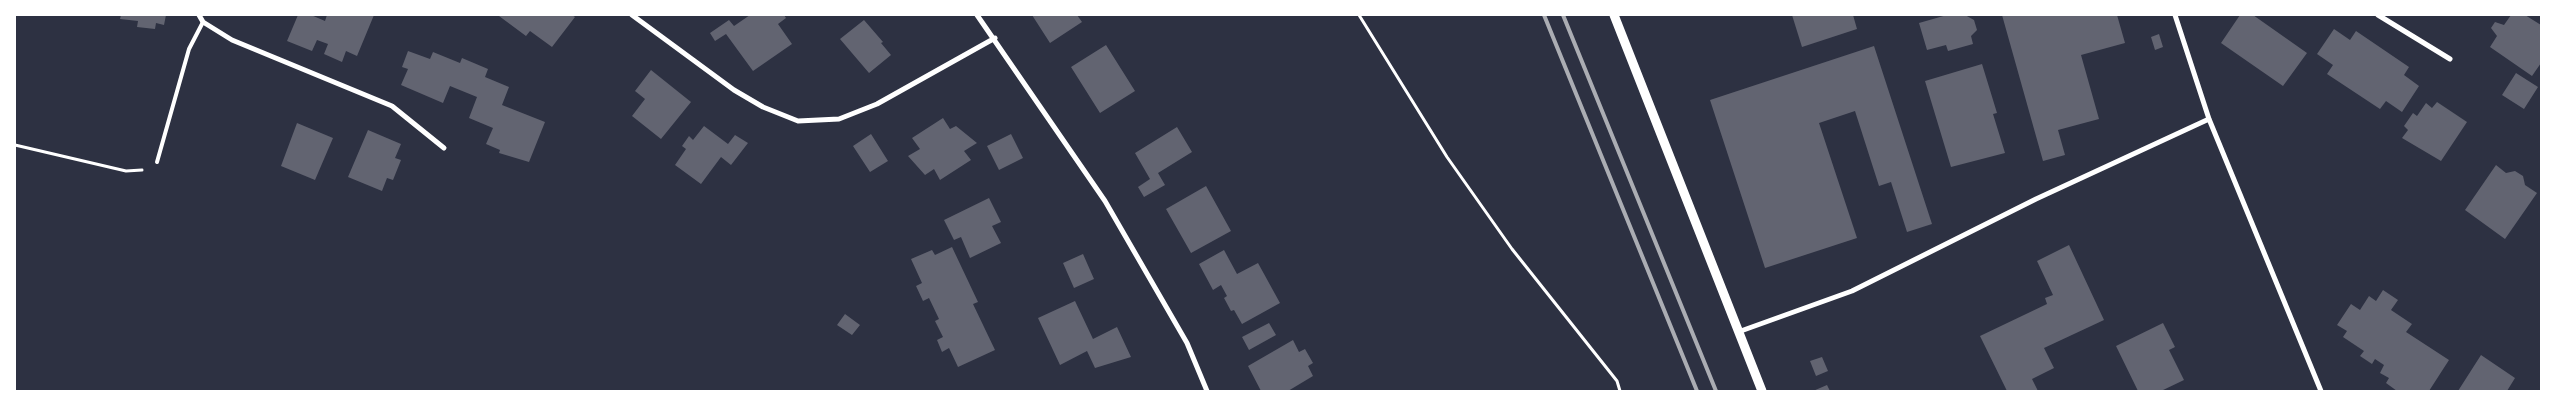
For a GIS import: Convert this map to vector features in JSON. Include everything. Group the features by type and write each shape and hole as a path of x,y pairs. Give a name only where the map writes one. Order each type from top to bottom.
{"street":[{"path":"199,15 203,22 232,40 392,106 444,148"},
{"path":"632,15 734,90 763,107 798,121 839,119 876,104 995,38"},
{"path":"977,15 995,38 1105,201 1187,343 1207,391"},
{"path":"1614,15 1762,391"},
{"path":"2175,15 2208,119 2321,391"},
{"path":"2378,15 2450,59"},
{"path":"1738,332 1852,291 2036,200 2208,119"}],"lane":[{"path":"157,162 188,49 203,22"}],"path":[{"path":"1359,15 1447,157 1512,249 1617,381 1620,391"},
{"path":"15,144 126,171 152,168 157,162"}],"building":[{"path":"121,15 166,15 164,25 156,23 155,29 137,27 138,21 120,19"},
{"path":"298,15 311,15 325,21 327,15 374,15 357,56 346,51 342,62 324,54 328,44 317,40 312,51 287,41"},
{"path":"500,15 572,15 575,17 552,47 530,31 526,36"},
{"path":"750,15 784,15 786,18 778,24 792,44 753,71 726,34 715,41 710,33 729,20 734,26"},
{"path":"1032,15 1077,15 1082,22 1050,43"},
{"path":"1792,15 1853,15 1857,29 1802,47"},
{"path":"1947,15 1965,15 1974,20 1977,30 1971,36 1973,44 1948,51 1946,45 1927,50 1919,23"},
{"path":"2002,15 2117,15 2125,43 2081,55 2099,119 2058,130 2065,155 2043,161"},
{"path":"2240,15 2253,15 2307,53 2283,86 2221,43"},
{"path":"2511,15 2525,15 2541,25 2541,63 2532,76 2490,47 2497,36 2491,28 2495,22 2504,25"},
{"path":"864,20 883,42 881,43 891,55 869,73 840,39"},
{"path":"2334,29 2350,40 2356,31 2409,67 2404,75 2419,86 2402,112 2386,101 2380,109 2327,74 2333,65 2317,54"},
{"path":"2159,34 2163,47 2155,50 2151,37"},
{"path":"1106,45 1135,91 1100,113 1071,67"},
{"path":"1874,46 1932,224 1907,232 1891,182 1879,186 1855,111 1819,123 1857,238 1765,268 1710,100"},
{"path":"408,51 430,59 433,52 460,63 462,58 488,69 485,77 509,87 502,105 545,122 529,162 499,153 500,150 486,144 493,128 469,118 477,97 450,86 443,103 401,85 408,69 402,67"},
{"path":"1982,64 1997,113 1993,114 2005,153 1951,167 1925,81"},
{"path":"651,70 691,102 661,139 632,116 645,99 635,91"},
{"path":"2516,73 2538,87 2524,109 2502,95"},
{"path":"2437,102 2467,122 2441,161 2402,138 2408,130 2404,126 2413,113 2417,116 2426,103 2432,108"},
{"path":"943,118 950,129 956,126 977,143 964,151 971,160 940,180 934,169 925,175 908,156 920,149 912,138"},
{"path":"297,123 333,138 315,180 281,166"},
{"path":"704,126 728,144 735,135 748,143 731,165 721,157 701,184 675,165 686,149 682,146 689,136 693,140"},
{"path":"1177,127 1192,152 1158,173 1165,185 1144,197 1138,187 1150,179 1135,153"},
{"path":"368,130 401,144 395,158 401,160 393,180 387,178 382,191 348,177"},
{"path":"871,134 888,161 870,172 853,146"},
{"path":"1011,134 1023,158 999,170 987,146"},
{"path":"2496,165 2506,173 2515,171 2523,176 2525,185 2537,193 2505,239 2465,210"},
{"path":"1206,186 1231,231 1191,253 1166,209"},
{"path":"989,198 1001,222 992,226 1001,243 970,258 961,237 954,240 944,220"},
{"path":"2069,245 2104,320 2044,348 2054,368 2032,379 2038,391 2007,391 1980,336 2047,304 2045,298 2053,295 2037,261"},
{"path":"952,247 978,302 973,304 995,350 958,367 949,348 942,352 937,340 943,337 935,321 939,319 929,298 923,301 916,286 922,283 911,259 932,250 935,255"},
{"path":"1224,250 1237,274 1258,263 1280,303 1242,324 1234,310 1231,311 1224,298 1227,296 1221,285 1213,290 1199,264"},
{"path":"1083,254 1094,279 1074,288 1063,263"},
{"path":"2383,290 2398,300 2391,310 2412,324 2406,332 2449,360 2429,391 2397,391 2386,383 2389,378 2380,373 2384,365 2375,359 2372,364 2360,356 2364,351 2343,337 2347,331 2337,325 2351,304 2360,310 2369,296 2376,301"},
{"path":"1075,301 1093,339 1117,327 1131,357 1095,368 1087,351 1060,365 1038,318"},
{"path":"845,314 860,325 852,335 837,325"},
{"path":"1269,323 1276,335 1249,350 1242,337"},
{"path":"2163,323 2175,347 2169,350 2184,380 2161,391 2138,391 2116,346"},
{"path":"1293,340 1299,352 1305,349 1313,363 1308,366 1313,376 1288,391 1261,391 1248,366"},
{"path":"2481,355 2515,378 2507,391 2458,391"},
{"path":"1822,357 1828,371 1816,376 1810,361"},
{"path":"1827,385 1830,391 1813,391"}],"railway":[{"path":"1544,15 1697,391"},
{"path":"1563,15 1716,391"}]}
